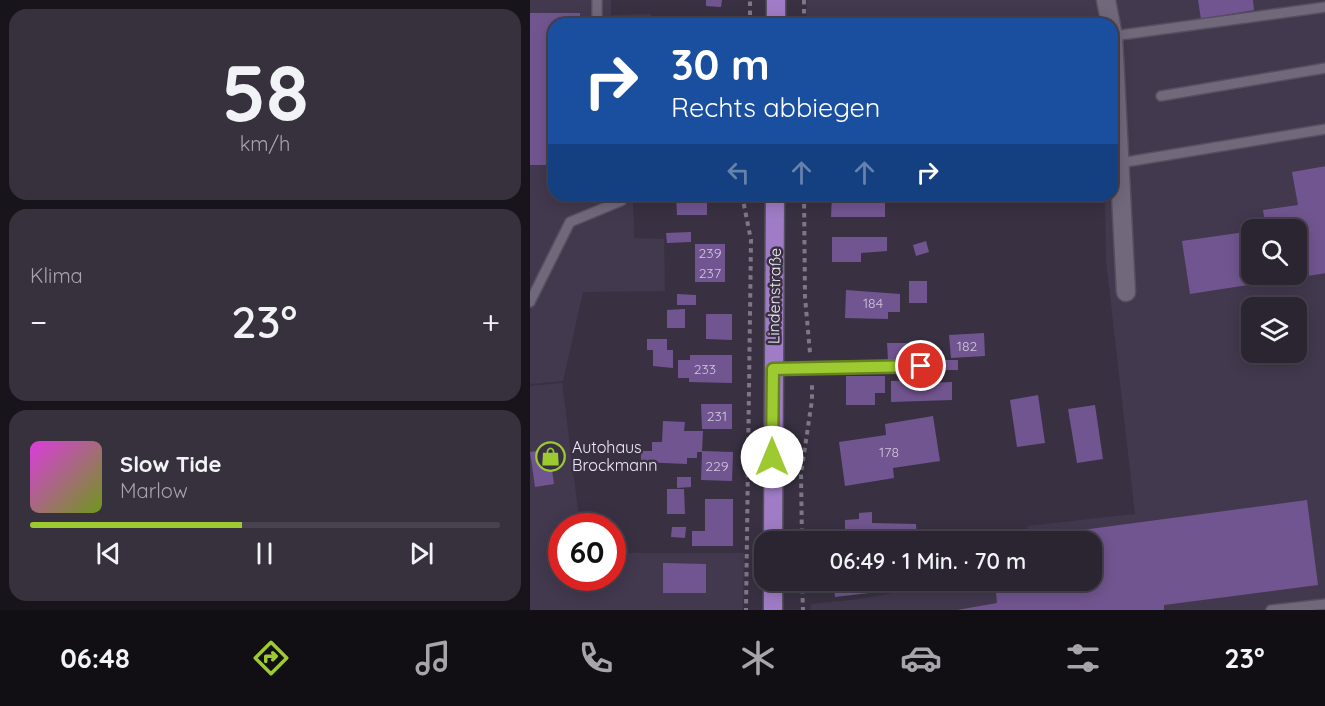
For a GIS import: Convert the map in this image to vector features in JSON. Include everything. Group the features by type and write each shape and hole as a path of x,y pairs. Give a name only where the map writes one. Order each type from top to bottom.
{"main road":[{"path":"776,0 776,18"},
{"name":"Lindenstraße","path":"773,531 775,201"},
{"path":"773,591 773,610"}],"street":[{"path":"1106,0 1110,18"},
{"path":"1118,121 1126,292"}],"lane":[{"path":"597,0 597,18"},
{"path":"1118,35 1325,7"},
{"path":"1161,96 1325,68"},
{"path":"1120,163 1325,129"},
{"path":"530,302 570,222 620,201"},
{"path":"773,369 921,366"},
{"path":"1271,610 1325,604"}],"path":[{"path":"750,0 750,18"},
{"path":"804,0 804,18"},
{"path":"743,201 751,240 746,610"},
{"path":"802,591 803,610"}],"shaded area":[{"path":"530,0 611,0 611,15 651,14 651,18 548,18 548,201 633,201 634,238 664,239 665,291 583,292 563,381 530,384"},
{"path":"807,0 1325,0 1325,610 811,610 811,604 860,599 904,591 1102,591 1102,531 1028,531 1028,526 1135,514 1106,260 1105,201 1118,201 1118,18 806,18"},
{"name":"Autohaus Brockmann","path":"562,383 578,513 548,513 548,591 626,591 626,553 744,553 743,610 530,610 530,386"}],"building":[{"path":"706,0 722,0 721,7 706,6"},
{"path":"1198,0 1253,0 1254,10 1201,19"},
{"path":"530,13 580,13 580,18 548,18 548,165 530,165"},
{"path":"1326,166 1326,273 1307,276 1307,219 1264,219 1263,210 1298,205 1292,172"},
{"path":"676,201 707,201 707,215 677,215"},
{"path":"832,201 885,201 885,217 831,217"},
{"path":"691,232 691,242 667,243 666,233"},
{"path":"1241,233 1241,285 1248,285 1190,294 1182,241"},
{"path":"832,237 887,237 887,251 861,253 861,262 832,262"},
{"path":"926,241 929,252 916,256 913,245"},
{"path":"695,244 725,244 725,282 695,282"},
{"path":"909,281 927,281 927,303 909,303"},
{"path":"846,290 900,294 900,312 888,312 888,319 845,318"},
{"path":"677,294 696,295 696,305 677,305"},
{"path":"685,309 685,328 667,328 667,310"},
{"path":"706,314 732,314 732,340 706,339"},
{"path":"984,333 985,356 951,358 949,335"},
{"path":"647,339 667,339 667,350 673,350 673,368 653,366 653,350 647,350"},
{"path":"887,343 907,343 908,360 888,360"},
{"path":"690,355 732,355 732,383 689,382 689,378 678,378 678,360 690,360"},
{"path":"943,360 958,360 958,370 944,370"},
{"path":"846,376 885,376 885,393 875,393 875,405 846,405"},
{"path":"930,380 931,383 952,382 952,400 891,402 891,381"},
{"path":"1038,395 1045,443 1017,447 1010,400"},
{"path":"701,404 732,404 732,429 702,429"},
{"path":"1095,405 1103,459 1077,463 1068,409"},
{"path":"933,416 940,461 893,468 894,478 845,486 839,442 886,435 885,424"},
{"path":"663,421 685,422 684,431 703,431 702,451 733,452 732,481 701,480 702,452 697,452 697,458 687,458 687,464 641,462 641,451 652,451 652,442 662,442"},
{"path":"549,449 554,484 535,487 530,452"},
{"path":"677,477 691,477 691,487 677,488"},
{"path":"667,489 684,489 685,514 667,514"},
{"path":"705,499 733,499 733,546 692,546 692,531 705,531"},
{"path":"1307,500 1318,585 1164,605 1164,610 957,610 997,603 996,593 1009,591 1102,591 1102,531 1074,531"},
{"path":"872,512 872,523 916,524 916,531 845,531 845,520 859,519 859,513"},
{"path":"672,527 686,527 685,538 671,537"},
{"path":"663,563 706,564 706,593 663,593"},
{"path":"834,591 869,591 869,593 835,597"}],"place":[{"name":"Autohaus Brockmann","path":"551,456"}],"route":[{"path":"772,457 773,369 921,366"}]}
